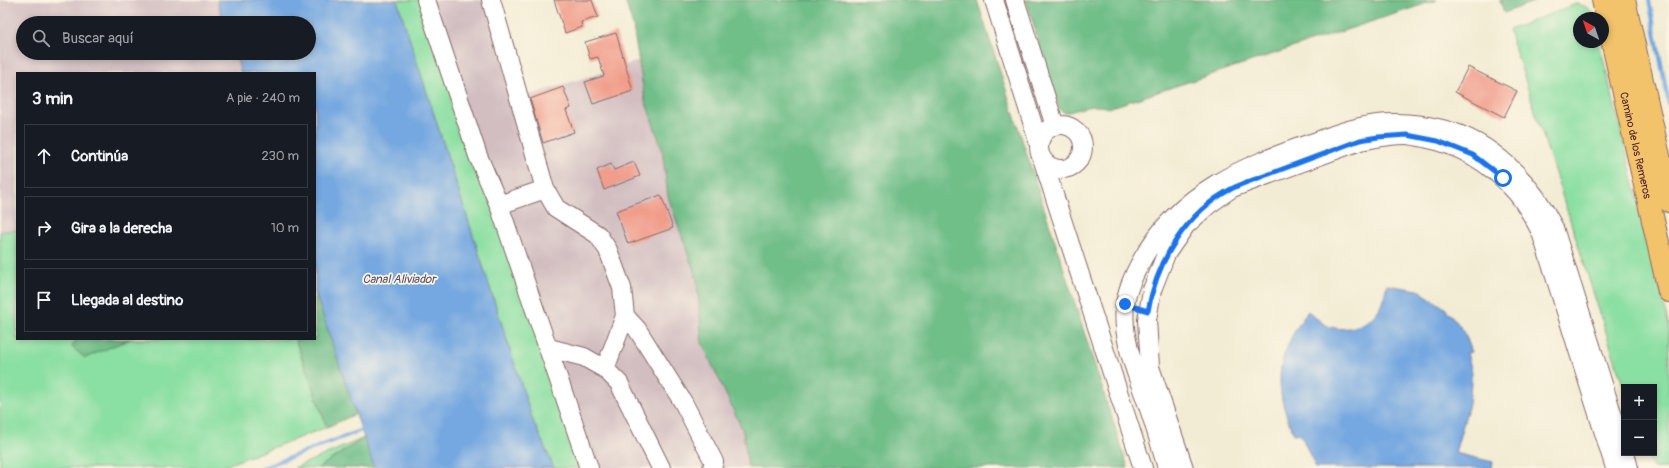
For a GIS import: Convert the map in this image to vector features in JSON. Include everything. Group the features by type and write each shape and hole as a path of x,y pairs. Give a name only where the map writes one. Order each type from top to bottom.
{"main road":[{"name":"Camino de los Remeros","path":"1604,0 1669,291"},
{"name":"Camino de los Remeros","path":"1624,0 1669,201"}],"street":[{"path":"426,0 478,156 499,205 589,468"},
{"path":"491,0 545,189 556,208 598,234 608,250 622,288 625,316 605,369"},
{"path":"994,0 1143,468"},
{"path":"1015,0 1055,126"},
{"path":"1167,468 1133,363 1125,332 1125,304 1133,276 1152,243 1183,208 1197,196 1239,170 1289,150 1355,128 1397,123 1442,129 1476,141 1497,156 1530,188 1547,213 1554,228 1621,442"},
{"path":"1065,125 1077,132 1081,138 1082,152 1080,158 1075,164 1068,167 1061,169 1047,164 1041,151 1046,131 1055,126 1065,125"},
{"path":"1184,468 1150,367 1147,320 1148,311 1152,290 1166,254 1186,225 1207,206 1232,188 1360,140 1407,135 1438,141 1473,155 1503,178 1516,192 1541,232 1615,468"},
{"path":"499,205 545,189"},
{"path":"1143,257 1161,268"},
{"path":"1125,304 1148,311"},
{"path":"625,316 637,329 683,402 714,462 712,468"},
{"path":"549,348 584,357 605,369 619,383 661,468"},
{"path":"1625,456 1629,468"}],"shaded area":[{"path":"0,0 217,0 222,16 16,16 16,60 237,60 241,72 16,72 16,230 0,232"},
{"path":"422,0 486,0 514,100 639,61 645,100 662,149 668,196 697,280 702,343 743,431 748,468 582,468"}],"green space":[{"path":"397,0 422,0 582,468 554,468 533,421"},
{"path":"625,0 977,0 1128,468 748,468 743,431 702,343 697,280 668,196 662,149 645,100 633,26"},
{"path":"1026,0 1437,0 1109,108 1092,106 1065,113 1060,110 1058,106"},
{"path":"1500,0 1538,0 1504,13"},
{"path":"1576,4 1588,8 1591,12 1573,12 1573,48 1600,48 1669,326 1669,468 1653,468 1648,456 1657,456 1657,384 1623,384 1509,30"},
{"path":"16,230 16,340 76,340 72,347 114,345 127,340 295,340 327,427 219,468 0,468 0,232"},
{"path":"316,295 356,414 327,427 295,340 316,340"},
{"path":"76,340 128,340 85,358 72,347"},
{"path":"364,438 318,468 294,468"},
{"path":"364,438 374,468 318,468"}],"water":[{"name":"Canal Aliviador","path":"217,0 397,0 533,421 554,468 374,468 316,295 316,72 241,72 237,60 316,60 316,16 222,16"},
{"path":"1387,285 1418,290 1445,308 1464,331 1472,352 1467,353 1472,372 1469,404 1455,453 1493,462 1492,468 1316,468 1300,433 1294,434 1282,400 1280,385 1284,356 1298,327 1308,311 1323,323 1335,328 1350,328 1364,323 1375,315 1379,309"}],"building":[{"path":"554,0 592,0 598,17 581,22 582,27 565,33"},
{"path":"616,33 633,91 593,104 585,82 604,76 598,57 590,59 585,42"},
{"path":"1468,67 1517,91 1504,117 1455,92"},
{"path":"563,87 571,108 566,110 574,132 543,143 530,99"},
{"path":"634,162 640,176 604,190 597,170 611,164 614,170"},
{"path":"661,195 673,228 628,244 616,211"}],"waterway":[{"path":"1649,0 1669,105"},
{"path":"262,468 362,430"}],"route":[{"path":"1125,304 1148,311 1152,290 1166,254 1186,225 1207,206 1232,188 1360,140 1407,135 1438,141 1473,155 1503,178"}]}
